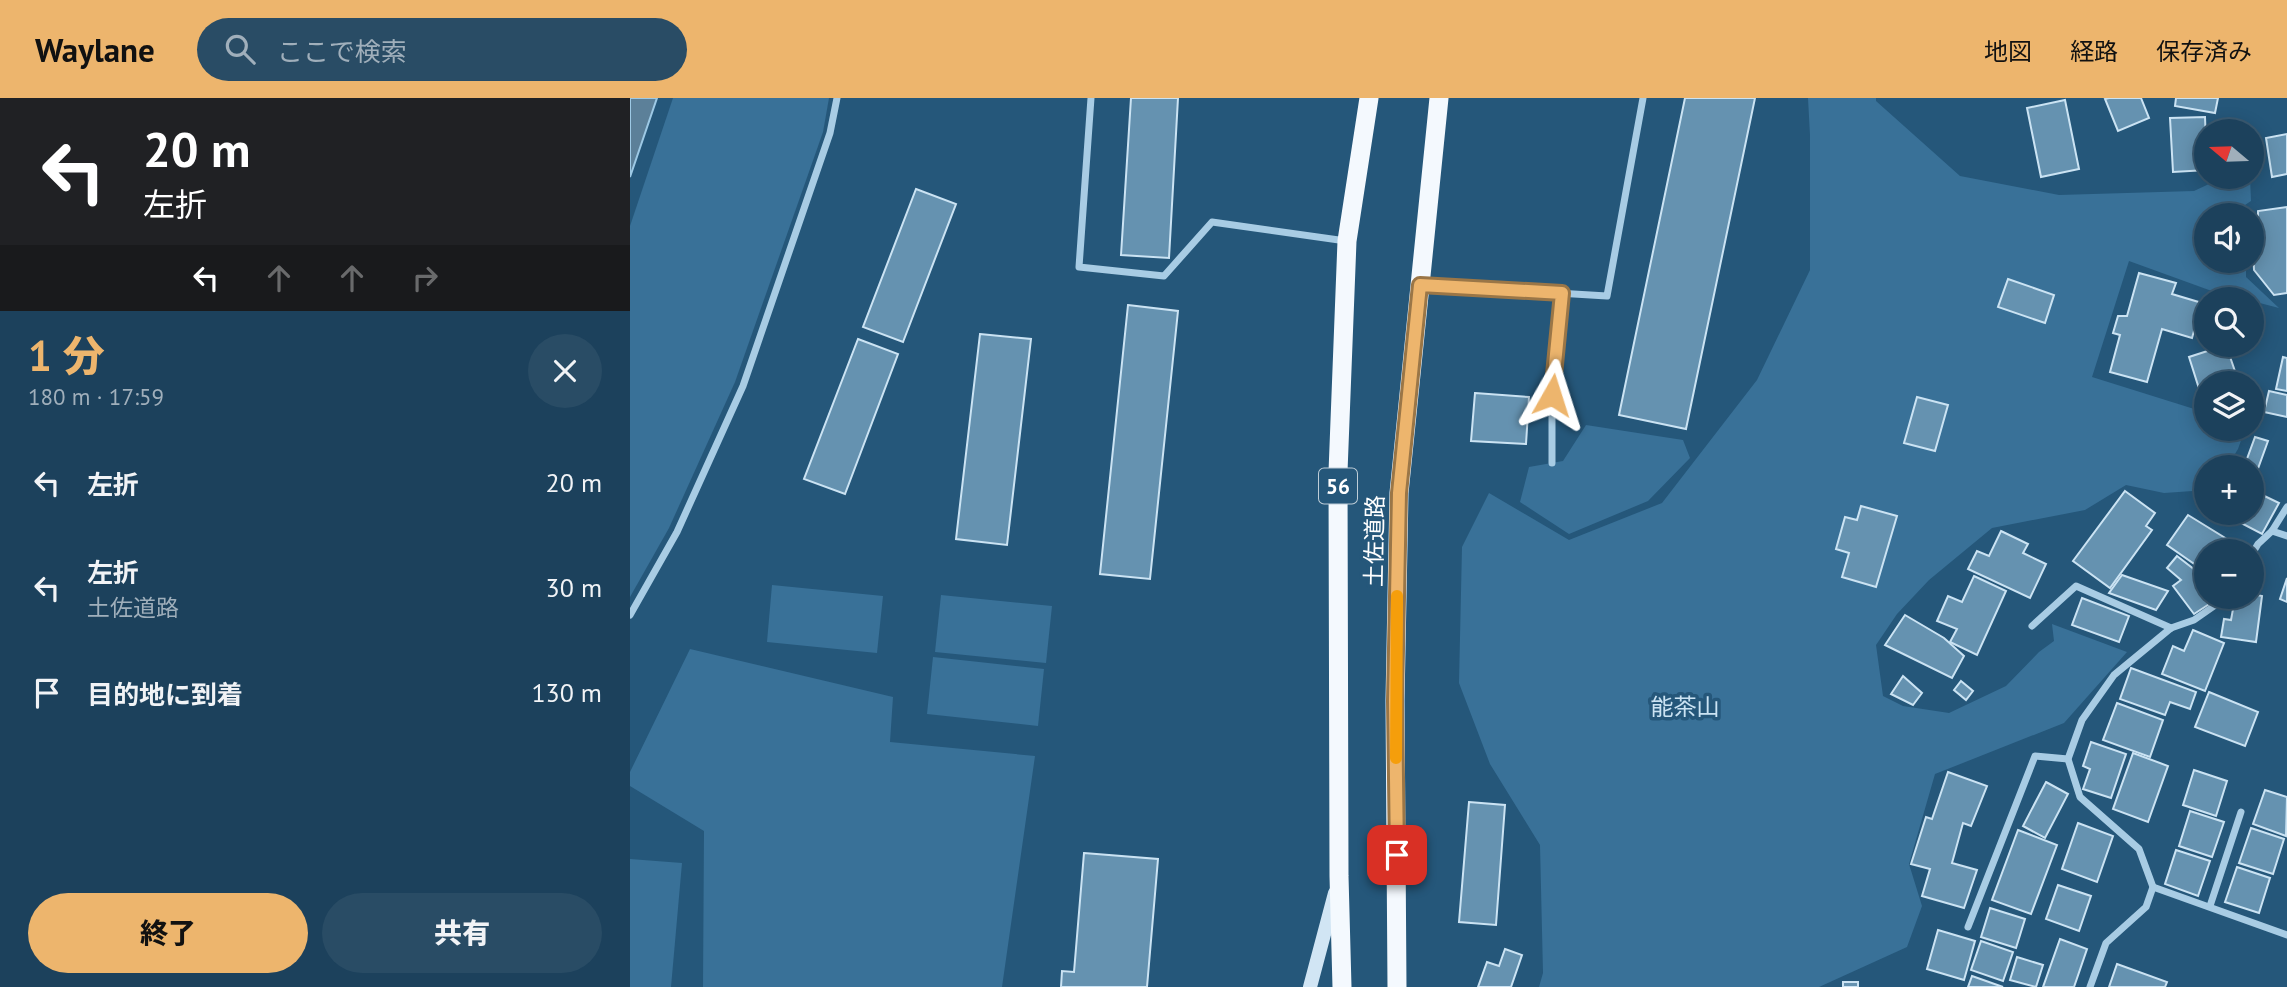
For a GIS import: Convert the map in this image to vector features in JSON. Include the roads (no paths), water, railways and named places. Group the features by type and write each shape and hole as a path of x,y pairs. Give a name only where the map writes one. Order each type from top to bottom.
{"highway":[{"name":"土佐道路","path":"1342,987 1339,876 1338,472 1347,241 1369,98"},
{"name":"土佐道路","path":"1397,987 1395,701 1399,493 1439,98"}],"main road":[{"path":"1310,987 1339,876"}],"street":[{"path":"630,615 677,532 743,386 830,133 837,98"},
{"path":"1091,98 1079,267 1164,276 1212,222 1347,241"},
{"path":"1420,285 1607,296 1643,98"},
{"path":"1552,464 1552,395 1562,293"},
{"path":"2263,539 2272,531 2287,507"},
{"path":"2272,531 2287,536"},
{"path":"2032,626 2076,586 2171,628"},
{"path":"2090,987 2106,943 2146,907 2153,887 2139,849 2080,797 2068,759 2082,720 2114,675 2171,628 2194,620 2210,609"},
{"path":"1968,927 2035,756 2068,759"},
{"path":"2210,906 2241,812"},
{"path":"2153,887 2287,934"}],"park label":[{"name":"能茶山","path":"1685,706"}]}
